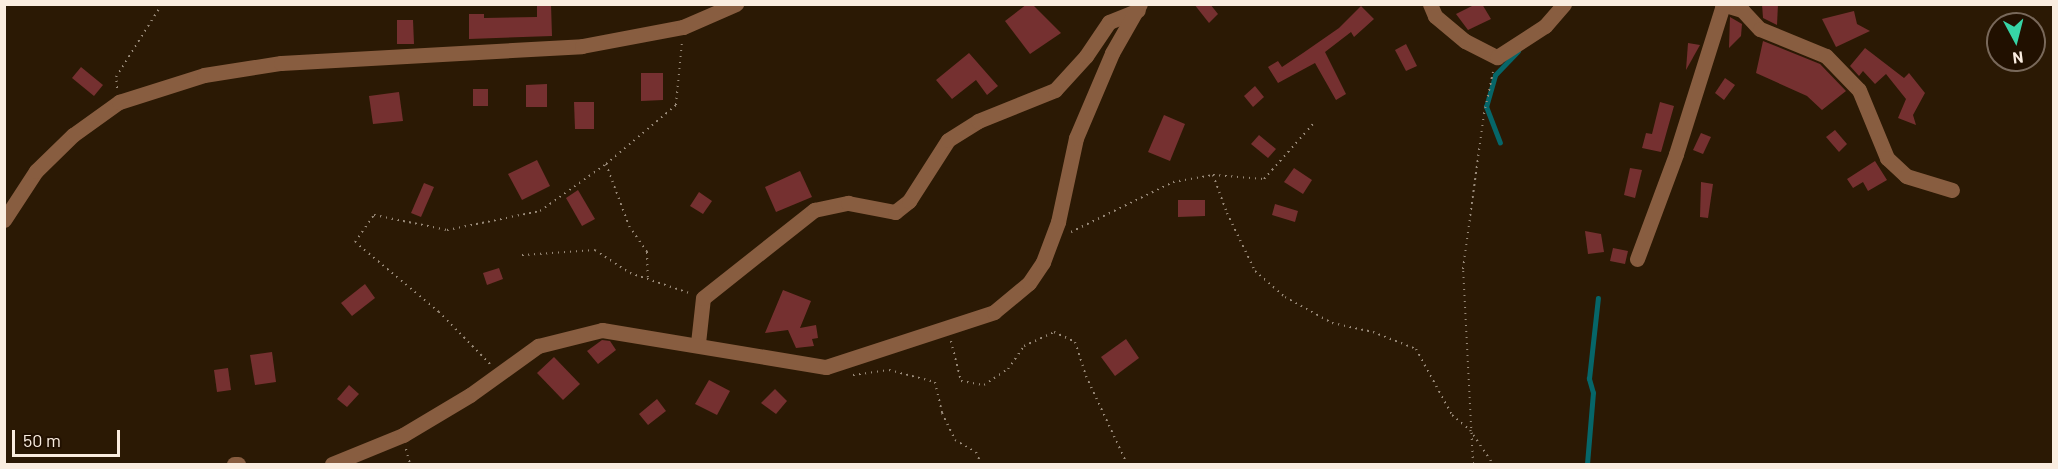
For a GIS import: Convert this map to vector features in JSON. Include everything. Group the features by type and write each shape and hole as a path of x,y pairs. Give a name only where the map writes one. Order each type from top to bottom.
{"street":[{"path":"4,220 36,171 73,135 119,102 204,75 281,63 582,46 683,27 736,4"},
{"path":"1430,4 1436,16 1465,41 1497,57 1545,26 1564,4"},
{"path":"1637,259 1676,154 1723,5 1742,10 1760,29 1826,56 1859,90 1887,158 1906,176 1952,190"},
{"path":"332,465 403,435 538,346 602,330 698,343 808,367 826,367 994,312 1013,299 1034,276 1053,241 1076,138 1112,53 1139,7"},
{"path":"698,343 703,298 814,210 848,202 895,212 909,201 948,140 978,121 1055,90 1086,56 1109,22 1139,7"}],"path":[{"path":"119,102 116,77 162,4"},
{"path":"500,373 439,312 355,242 374,215 447,230 540,211 606,164 676,105 683,27"},
{"path":"1473,465 1464,269 1484,114 1497,57"},
{"path":"1053,241 1173,182 1213,175 1264,179 1313,124"},
{"path":"606,164 629,226 647,252 648,279"},
{"path":"1213,175 1227,213 1255,271 1285,297 1332,323 1373,332 1416,350 1452,415 1470,430 1493,465"},
{"path":"522,255 596,250 630,273 703,298"},
{"path":"948,328 961,381 984,385 1008,369 1024,346 1054,332 1076,342 1086,376 1127,465"},
{"path":"844,376 889,370 935,382 942,413 955,440 976,452 981,465"}],"building":[{"path":"537,4 551,4 552,36 469,39 469,14 484,14 484,18 537,17"},
{"path":"1027,4 1032,4 1061,33 1030,54 1005,21"},
{"path":"1194,4 1210,4 1218,14 1209,23"},
{"path":"1476,4 1482,4 1491,19 1468,30 1456,14"},
{"path":"1762,4 1778,4 1777,25 1763,18"},
{"path":"1361,6 1374,19 1354,37 1351,32 1325,52 1346,94 1336,100 1315,63 1278,83 1268,67 1278,61 1282,67 1339,28"},
{"path":"1854,11 1857,24 1870,31 1836,47 1822,19"},
{"path":"1730,17 1742,24 1741,36 1729,48"},
{"path":"397,20 413,20 414,44 397,44"},
{"path":"1763,41 1820,64 1846,91 1822,110 1807,96 1756,73"},
{"path":"1688,43 1700,45 1686,70"},
{"path":"1406,44 1417,66 1406,71 1395,50"},
{"path":"1865,48 1904,78 1909,73 1925,93 1913,115 1916,125 1898,118 1906,99 1886,74 1875,84 1863,71 1859,76 1850,66"},
{"path":"969,53 998,86 987,95 976,80 952,99 936,80"},
{"path":"81,67 103,85 94,96 72,78"},
{"path":"641,73 663,73 663,100 641,101"},
{"path":"1725,78 1735,85 1724,100 1715,93"},
{"path":"547,84 547,107 526,107 526,85"},
{"path":"1255,86 1264,97 1253,107 1244,96"},
{"path":"473,89 488,89 488,106 473,106"},
{"path":"399,92 403,121 373,124 369,96"},
{"path":"574,102 594,102 594,129 575,129"},
{"path":"1660,102 1674,106 1661,152 1642,148 1646,133 1652,134"},
{"path":"1164,115 1185,124 1170,161 1148,152"},
{"path":"1835,130 1847,144 1839,152 1826,137"},
{"path":"1701,133 1711,137 1703,154 1693,150"},
{"path":"1259,135 1276,149 1268,158 1251,144"},
{"path":"537,160 550,186 522,200 508,174"},
{"path":"1875,161 1887,180 1868,191 1863,182 1853,188 1847,179"},
{"path":"1294,168 1312,180 1303,194 1284,182"},
{"path":"1630,168 1642,170 1635,198 1624,195"},
{"path":"800,171 812,197 776,212 765,187"},
{"path":"1701,182 1713,184 1708,218 1700,217"},
{"path":"424,183 434,187 421,217 411,213"},
{"path":"578,190 595,219 582,226 566,198"},
{"path":"699,192 712,201 703,214 690,206"},
{"path":"1178,200 1205,200 1205,216 1178,217"},
{"path":"1275,204 1298,211 1295,222 1272,215"},
{"path":"1585,231 1601,234 1604,252 1588,254"},
{"path":"1613,248 1628,251 1625,264 1610,261"},
{"path":"499,268 503,279 487,285 483,273"},
{"path":"365,284 375,298 352,316 341,303"},
{"path":"783,290 811,301 800,328 816,325 818,338 812,339 814,346 796,348 788,330 765,333"},
{"path":"1126,339 1139,358 1115,376 1101,357"},
{"path":"602,340 610,341 616,350 598,364 587,351"},
{"path":"272,352 276,382 255,385 250,355"},
{"path":"554,357 580,384 563,400 537,373"},
{"path":"228,368 231,390 217,392 214,370"},
{"path":"709,380 730,391 717,415 695,404"},
{"path":"349,385 359,394 347,407 337,399"},
{"path":"775,389 787,401 776,414 761,403"},
{"path":"657,399 666,411 648,425 639,414"}],"waterway":[{"path":"1500,143 1486,107 1495,75 1518,51"},
{"path":"1587,464 1593,393 1589,379 1598,298"}]}
